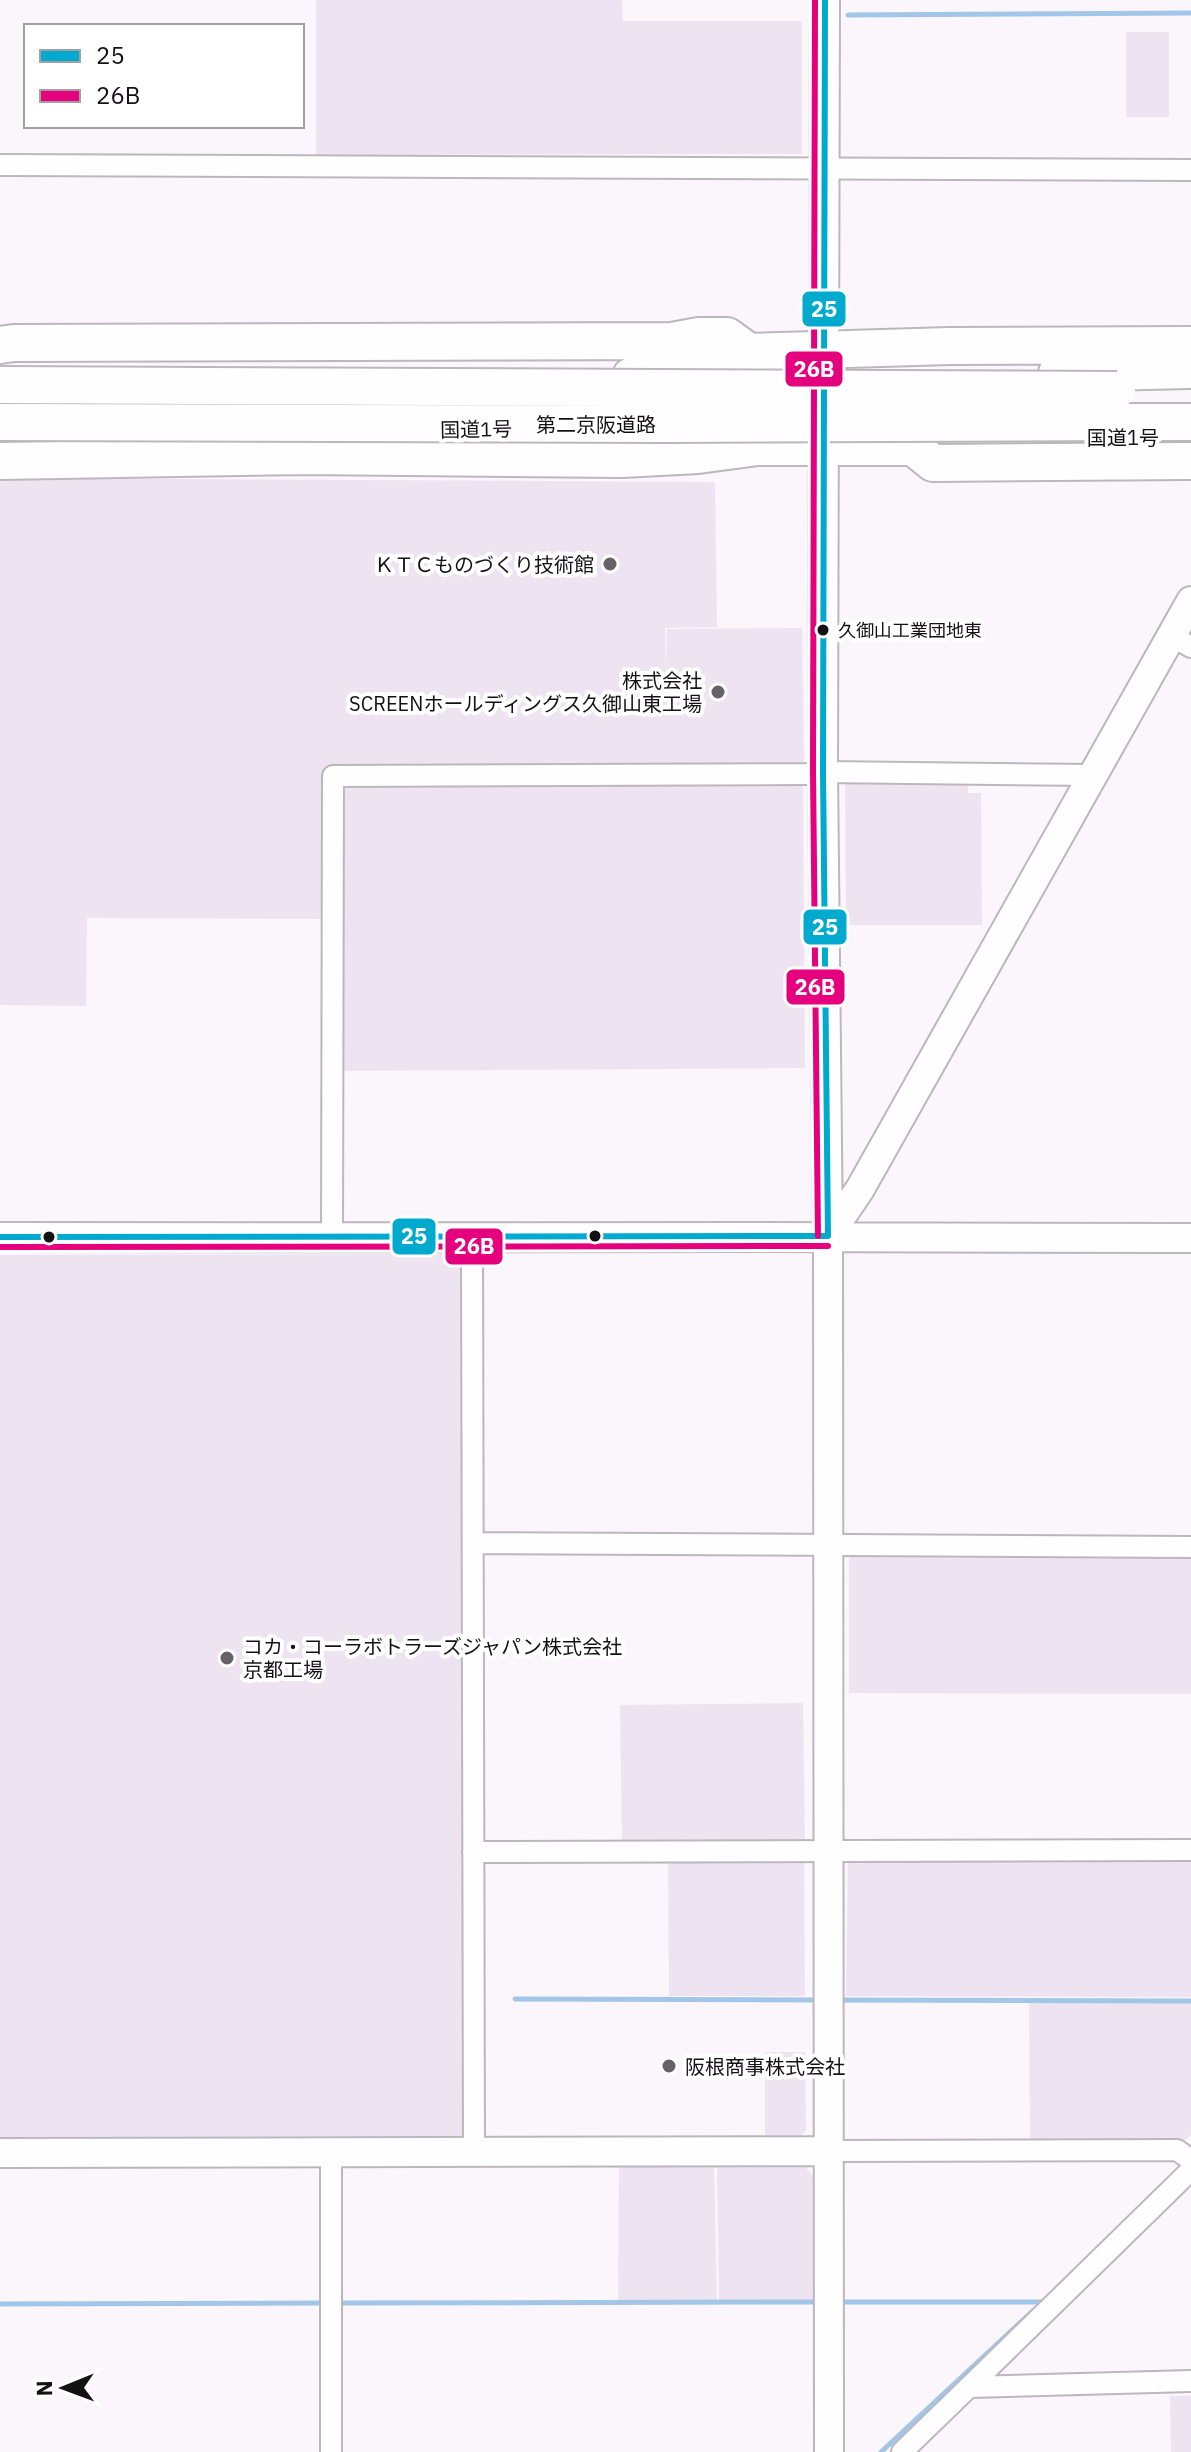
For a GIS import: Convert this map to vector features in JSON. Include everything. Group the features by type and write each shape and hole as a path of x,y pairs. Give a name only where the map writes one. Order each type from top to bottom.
{"highway":[{"path":"3,369 30,342 672,341 699,336 727,336 749,352"},
{"path":"3,369 631,376 825,364 950,346 1191,345"},
{"path":"950,346 972,357 988,375"},
{"path":"631,376 695,356 749,352 825,364 988,375 1191,370"},
{"name":"第二京阪道路","path":"3,369 1191,390"},
{"name":"第二京阪道路","path":"0,422 1191,422"},
{"path":"654,427 698,455"},
{"name":"国道1号","path":"0,435 654,427 823,437 1191,437"},
{"path":"0,461 303,456 622,459 698,455 823,437 913,447 996,436"},
{"path":"913,447 933,463 1191,461"}],"street":[{"path":"825,0 823,772 828,1236 829,2452"},
{"path":"0,165 1191,170"},
{"path":"828,1236 860,1189 1091,775 1181,641 1191,601"},
{"path":"332,1238 333,776 823,772 1091,775"},
{"path":"0,1237 1191,1238"},
{"path":"472,1238 474,2152"},
{"path":"473,1543 1191,1547"},
{"path":"473,1852 1191,1850"},
{"path":"0,2153 1177,2150 1191,2160"},
{"path":"331,2152 331,2452"},
{"path":"902,2452 1191,2170"},
{"path":"969,2387 1191,2381"}],"shaded area":[{"path":"316,0 622,0 623,21 802,21 802,154 316,155"},
{"path":"1126,32 1169,32 1169,117 1126,117"},
{"path":"0,478 715,482 717,627 665,628 666,671 667,629 802,628 804,767 327,767 326,919 87,918 86,1006 0,1005"},
{"path":"803,778 805,1068 338,1071 336,782"},
{"path":"968,780 968,793 981,793 982,925 846,925 845,783"},
{"name":"コカ・コーラボトラーズジャパン株式会社 京都工場","path":"462,1254 464,2136 0,2137 0,1255"},
{"path":"849,1557 1191,1558 1191,1694 849,1693"},
{"path":"803,1703 805,1844 622,1846 620,1705"},
{"path":"668,1858 804,1858 805,1996 669,1996"},
{"path":"848,1858 1191,1859 1191,1997 846,1996"},
{"path":"1029,2003 1191,2003 1191,2135 1180,2145 1030,2146"},
{"path":"765,2052 805,2052 806,2130 795,2143 765,2143"},
{"path":"714,2162 717,2301 618,2301 619,2164"},
{"path":"804,2165 813,2177 814,2300 719,2300 717,2166"},
{"path":"1170,2396 1191,2396 1191,2452 1171,2452"}],"waterway":[{"path":"848,15 1191,13"},
{"path":"515,1999 818,2000"},
{"path":"836,2000 1191,2001"},
{"path":"337,2303 819,2302"},
{"path":"837,2302 1042,2302"},
{"path":"0,2304 327,2303"},
{"path":"881,2452 1035,2309"}],"transit line":[{"name":"26B","path":"815,0 813,772 818,1236"},
{"name":"25","path":"825,0 823,772 828,1236"},
{"name":"25","path":"0,1237 828,1236"},
{"name":"26B","path":"0,1247 828,1246"}],"place":[{"name":"ＫＴＣものづくり技術館","path":"610,564"},
{"name":"久御山工業団地東","path":"823,630"},
{"name":"株式会社 SCREENホールディングス久御山東工場","path":"718,692"},
{"name":"コカ・コーラボトラーズジャパン株式会社 京都工場","path":"227,1658"},
{"name":"阪根商事株式会社","path":"669,2066"}]}
